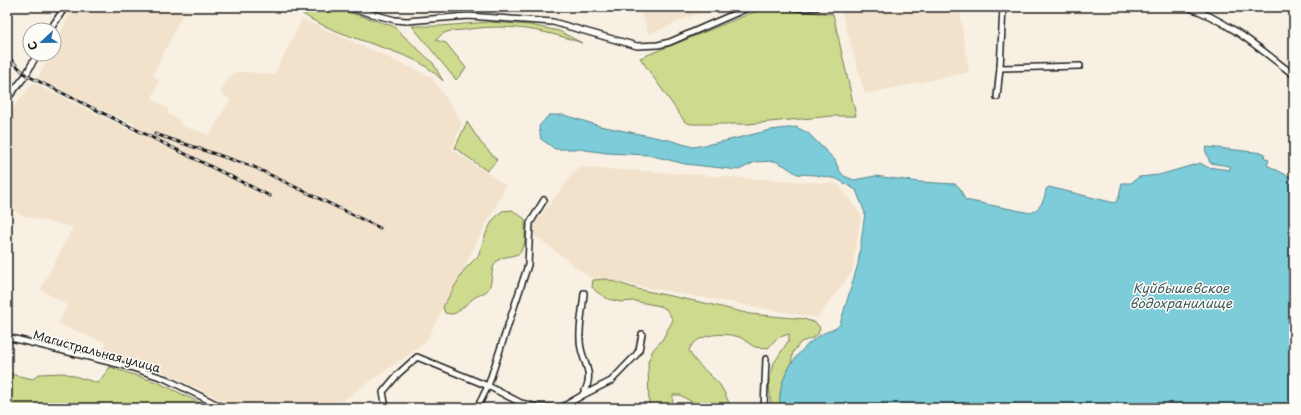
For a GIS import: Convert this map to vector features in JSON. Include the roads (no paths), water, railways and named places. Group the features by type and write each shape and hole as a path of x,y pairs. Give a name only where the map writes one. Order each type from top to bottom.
{"street":[{"path":"55,22 64,7"},
{"path":"346,7 395,20 407,21 468,16 553,22 637,46 658,45 670,42 750,7"},
{"path":"794,7 816,7"},
{"path":"997,97 1000,68 1002,7"},
{"path":"1187,7 1200,11 1235,30 1294,75"},
{"path":"7,99 26,75 33,62"},
{"path":"1000,68 1080,66"},
{"path":"477,408 488,386 528,265 530,223 544,200"},
{"path":"583,395 589,381 589,374 580,340 584,293"},
{"path":"386,408 383,392 398,374 417,357 488,386 521,403 537,407 556,408 564,406 605,385 617,375 636,355 639,350 642,334"},
{"name":"Магистральная улица","path":"7,337 137,369 166,379 224,408"},
{"path":"764,408 766,359"}],"water":[{"name":"Куйбышевское водохранилище","path":"549,115 564,115 600,126 669,140 693,147 771,130 796,127 808,133 835,160 839,170 844,176 854,180 875,176 920,182 955,184 960,188 965,200 1031,213 1040,206 1045,196 1046,189 1049,187 1115,203 1119,197 1122,183 1131,183 1139,177 1159,175 1200,163 1207,167 1230,170 1230,166 1210,163 1205,149 1207,147 1264,153 1264,157 1269,160 1267,165 1294,179 1294,408 781,408 780,397 782,386 785,376 794,359 808,344 824,333 835,329 840,324 858,264 865,213 856,190 837,179 816,175 797,174 775,161 755,162 739,170 685,164 649,155 607,153 578,149 555,149 541,139 539,126"}],"railway":[{"path":"412,7 427,7"},
{"path":"7,56 26,75 270,196"},
{"path":"155,134 254,167 380,228"}]}
